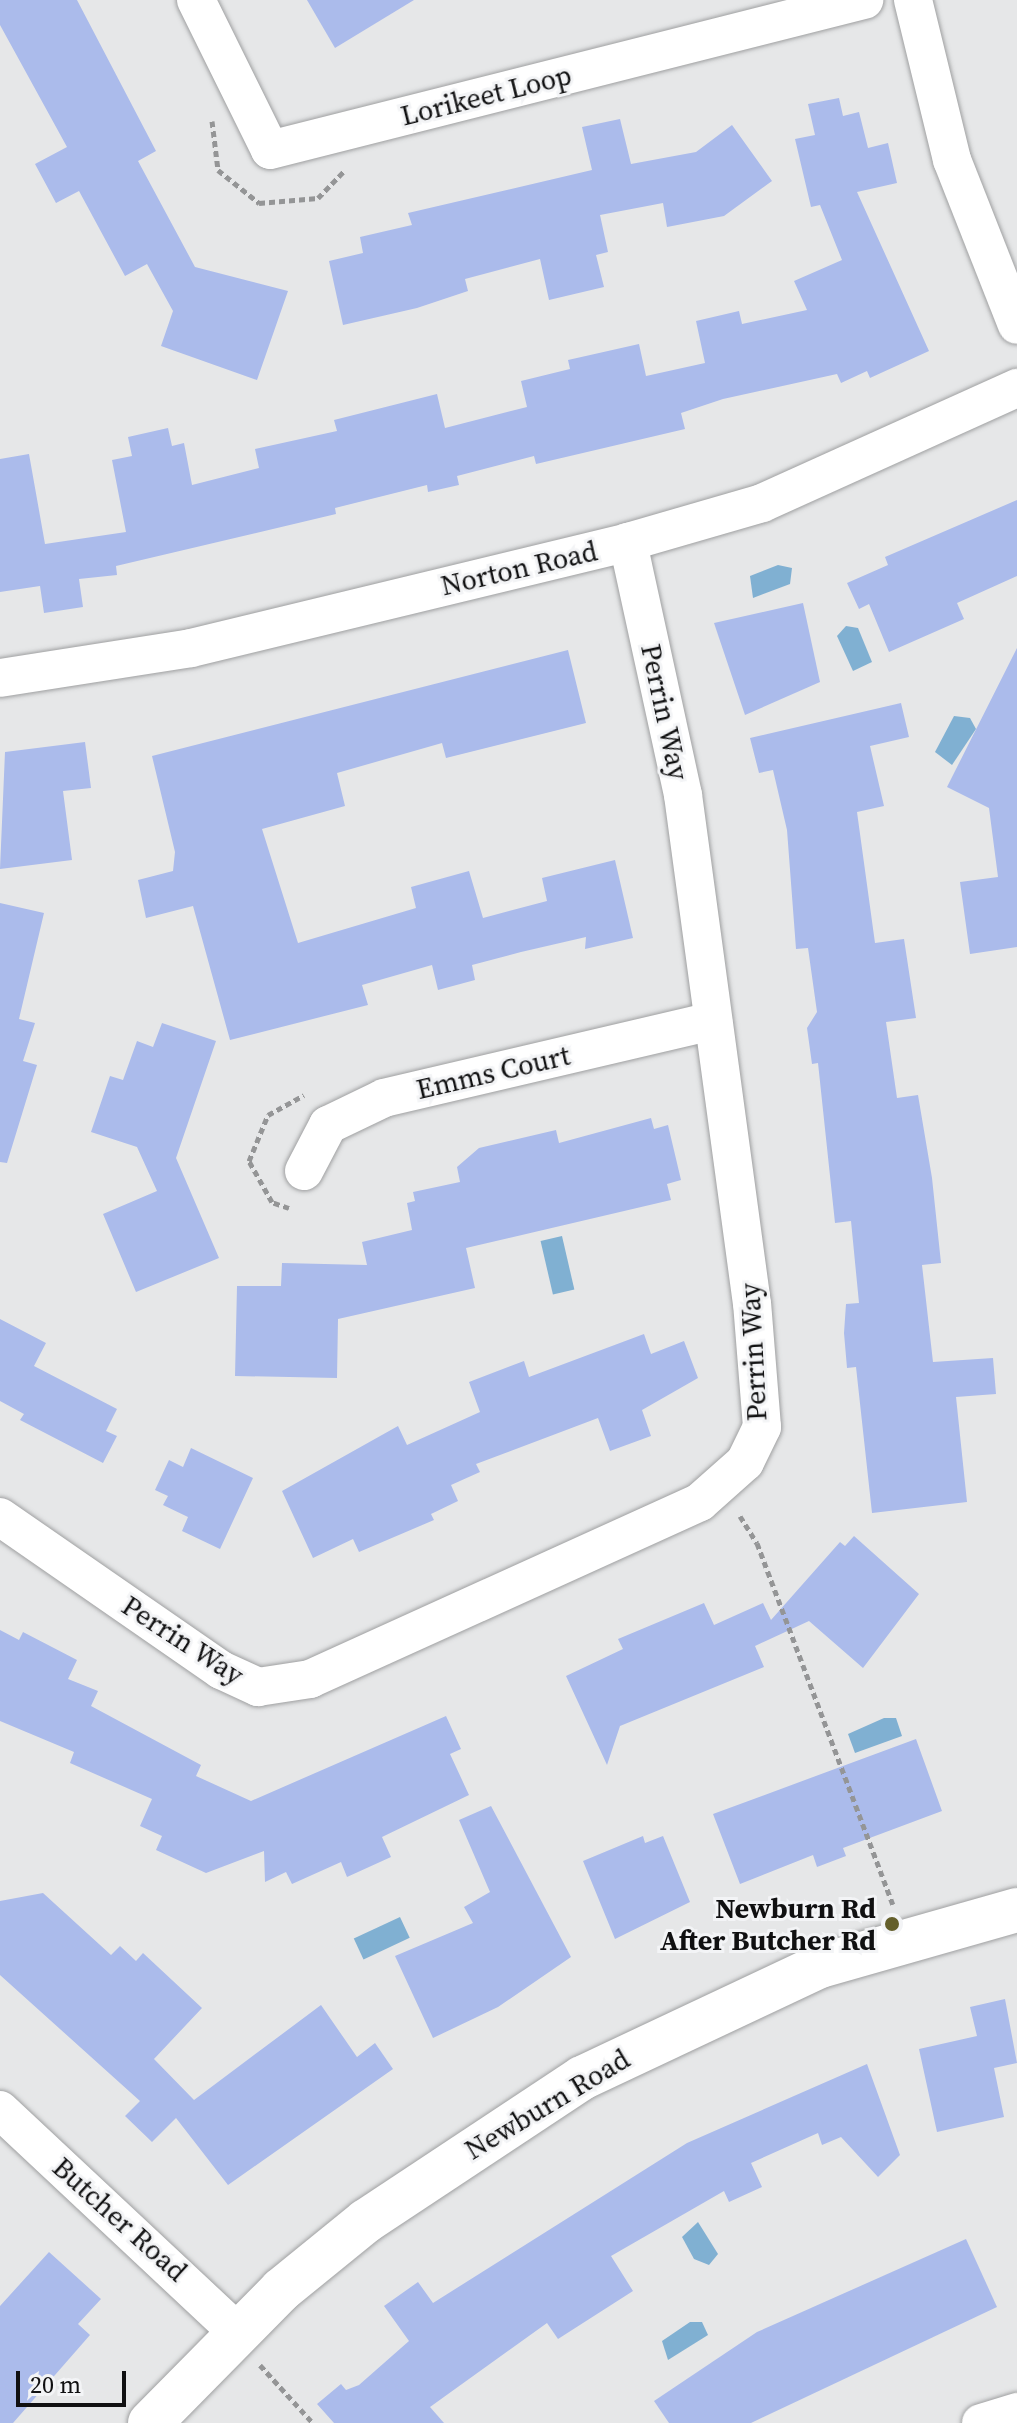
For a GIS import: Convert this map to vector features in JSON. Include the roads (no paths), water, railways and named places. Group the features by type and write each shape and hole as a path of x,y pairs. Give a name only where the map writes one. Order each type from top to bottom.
{"street":[{"name":"Lorikeet Loop","path":"196,0 270,150 864,0"},
{"path":"913,0 952,160 1017,325"},
{"name":"Norton Road","path":"0,678 191,648 628,542 762,503 1017,388"},
{"name":"Perrin Way","path":"0,1517 221,1670 258,1687 310,1679 722,1489 762,1427 683,795 628,542"},
{"name":"Emms Court","path":"304,1171 328,1125 384,1098 713,1021"},
{"name":"Newburn Road","path":"150,2423 244,2344 366,2221 582,2078 820,1966 1017,1910"},
{"name":"Butcher Road","path":"0,2110 244,2344"},
{"path":"981,2423 1017,2412"}],"water":[{"path":"778,565 792,568 790,584 753,598 750,576"},
{"path":"846,626 858,628 872,662 853,671 837,636"},
{"path":"954,716 970,718 976,729 952,765 935,752"},
{"path":"562,1236 574,1290 553,1295 541,1241"},
{"path":"884,1718 896,1718 902,1736 855,1753 848,1734"},
{"path":"400,1917 410,1938 363,1959 354,1939"},
{"path":"698,2222 718,2254 709,2265 694,2259 682,2237"},
{"path":"690,2322 702,2322 708,2335 668,2360 662,2341"}],"place":[{"name":"Newburn Rd After Butcher Rd","path":"892,1924"}]}
